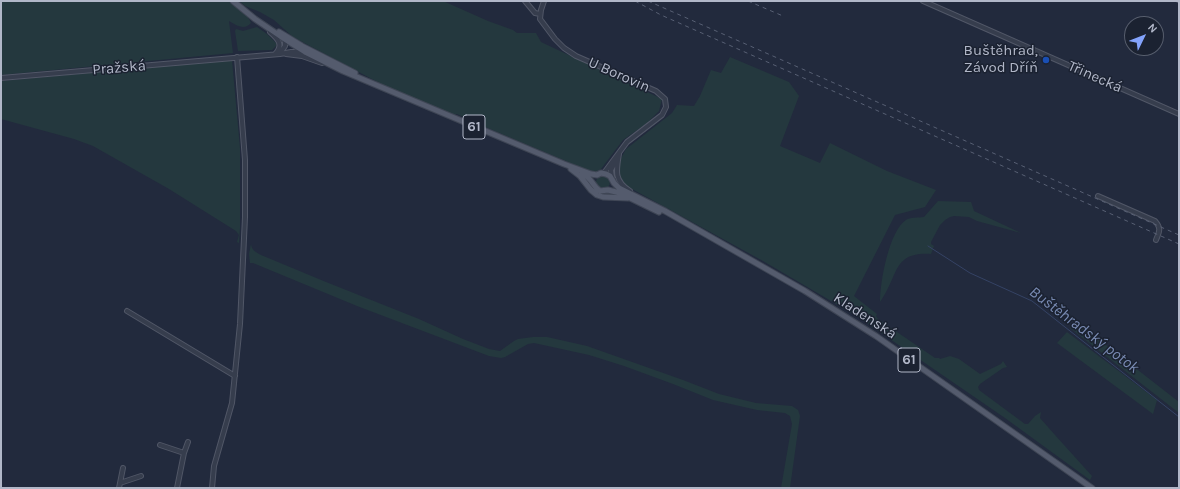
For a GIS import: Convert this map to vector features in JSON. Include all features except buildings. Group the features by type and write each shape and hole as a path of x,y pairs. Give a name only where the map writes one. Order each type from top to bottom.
{"main road":[{"name":"61","path":"234,1 255,19 286,40 305,52 343,71 564,164 597,175"},
{"name":"61","path":"243,9 302,46 384,89"},
{"name":"61","path":"564,164 587,176 600,191 608,190 620,193 696,230"},
{"name":"61","path":"564,164 580,176 590,190 597,195 603,197 622,197 643,203"},
{"name":"61","path":"604,173 608,175 619,188 650,203 696,230"},
{"path":"594,184 594,180 597,175 604,173"},
{"path":"608,190 612,186 612,180"},
{"name":"Kladenská","path":"696,230 804,291 876,336 1092,488"}],"street":[{"name":"U Borovin","path":"525,1 535,13 540,14 540,19 547,29 559,44 568,51 576,56 656,91 665,99 666,107 662,115 633,137 620,151"},
{"path":"540,14 544,1"},
{"name":"Třinecká","path":"923,1 1179,114"},
{"path":"255,19 278,40 280,44 278,54"},
{"path":"278,54 284,48 286,40 282,34"},
{"path":"278,54 305,52 327,59"},
{"path":"278,54 309,58 343,71"},
{"name":"Pražská","path":"1,78 278,54"},
{"path":"212,488 215,460 232,403 240,324 245,217 245,160 237,57"},
{"path":"604,173 620,151"},
{"path":"612,180 611,170 620,151"},
{"path":"620,151 616,169 621,185 650,203"},
{"path":"1098,196 1156,222 1160,229 1156,240"},
{"path":"127,311 235,376"},
{"path":"177,488 184,453 188,442"},
{"path":"160,445 184,453"},
{"path":"119,486 123,468"},
{"path":"119,486 141,476"}],"shaded area":[{"path":"1,1 228,1 244,14 251,23 246,27 243,27 237,26 229,21 233,53 1,75"},
{"path":"239,1 443,1 517,33 536,33 541,42 662,99 659,111 646,124 623,140 601,169 594,173 457,114 454,115 385,86 293,37 274,20 245,6"},
{"path":"257,27 277,44 276,46 272,50 238,51 236,29 243,31"},
{"path":"730,57 789,82 799,96 780,146 820,163 830,143 887,171 936,190 925,207 895,215 854,296 877,314 876,316 878,319 935,358 940,359 950,356 959,359 980,374 1001,364 1003,361 1007,367 1003,368 980,384 978,387 979,390 1025,424 1028,424 1041,412 1040,418 1092,476 1090,480 1005,418 855,315 763,261 623,184 619,177 618,168 619,162 626,149 672,113 677,105 694,106 711,70 721,73"},
{"path":"232,60 240,148 239,243 237,242 239,235 236,231 169,189 93,146 74,139 1,119 1,81"},
{"path":"603,175 608,177 610,182 608,187 603,189 598,187 596,182 598,177"},
{"path":"938,201 971,202 974,211 1021,233 977,221 969,217 950,217 940,225 931,242 934,246 931,254 913,255 901,263 880,302 884,270 890,246 900,226 908,219 924,217"},
{"path":"251,244 253,250 261,255 489,349 500,351 518,339 547,337 587,346 719,394 756,403 792,406 798,410 800,416 790,488 781,488 792,424 790,416 785,413 757,410 713,400 624,366 589,355 534,343 528,344 505,357 501,358 489,356 357,306 250,263 249,254"},
{"path":"1075,321 1179,402 1179,413 1070,328"},
{"path":"1067,332 1157,400 1153,414 1057,343"}],"waterway":[{"name":"Buštěhradský potok","path":"928,246 970,273 1032,301 1179,417"}],"railway":[{"path":"635,1 661,15 1179,244"},
{"path":"648,1 1179,235"},
{"path":"748,1 783,16"},
{"path":"1175,1 1179,3"}],"place":[{"name":"Buštěhrad, Závod Dříň","path":"1046,60"}]}
